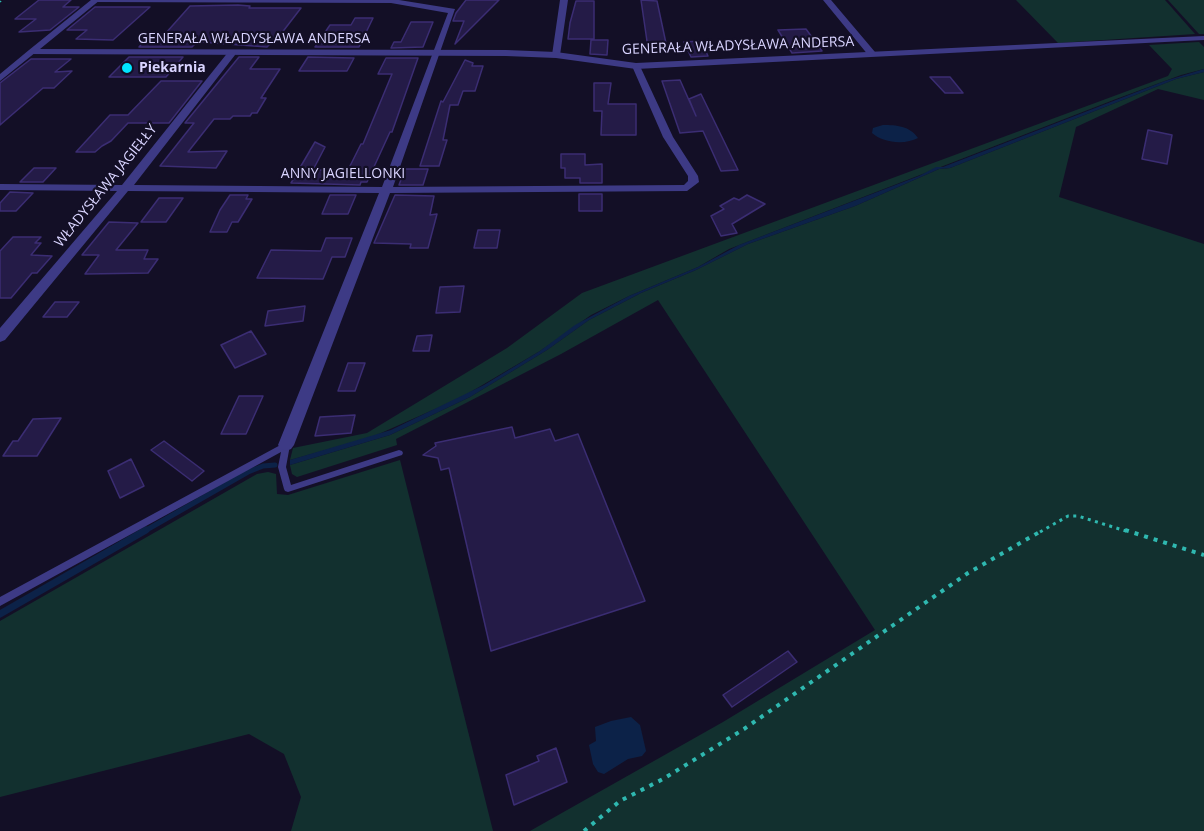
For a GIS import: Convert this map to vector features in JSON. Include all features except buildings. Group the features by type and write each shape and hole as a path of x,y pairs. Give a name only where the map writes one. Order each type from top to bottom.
{"street":[{"path":"0,78 96,0 391,1 447,9 452,13 285,451"},
{"path":"556,56 564,0"},
{"path":"827,0 872,54"},
{"name":"GENERAŁA WŁADYSŁAWA ANDERSA","path":"32,52 438,52 556,56 636,66 1204,38"},
{"name":"WŁADYSŁAWA JAGIEŁŁY","path":"0,337 232,53"},
{"name":"ANNY JAGIELLONKI","path":"0,187 386,190 687,188 694,182 693,176 668,137 636,66"}],"lane":[{"path":"285,451 282,467 286,488 290,489 399,453"},
{"path":"0,602 285,451"}],"path":[{"path":"584,831 620,801 663,779 744,729 968,573 1068,516 1078,516 1204,555"}],"green space":[{"path":"1016,0 1165,0 1195,34 1058,43"},
{"path":"1168,0 1204,0 1204,34 1199,34"},
{"path":"1199,42 1204,47 1204,69 1116,99 729,249 698,267 591,315 540,351 462,397 372,437 290,460 293,448 367,433 507,348 582,293 1168,76 1172,69 1149,45"},
{"path":"1204,72 1204,100 1158,89 1076,127 1059,197 1204,244 1204,831 530,831 723,722 875,630 658,300 561,354 396,439 397,445 297,477 292,474 290,465 390,435 470,397 547,350 589,320 641,293 696,270 748,244 855,206 939,169 950,168 1176,79"},
{"path":"400,460 493,831 291,831 301,797 284,754 249,734 0,797 0,621 257,474 268,472 276,474 277,494 288,495"}],"water":[{"path":"1204,69 1204,72 1176,79 950,168 939,169 855,206 748,244 696,270 641,293 589,320 547,350 470,397 390,435 290,465 290,460 391,430 484,385 540,351 575,325 629,296 698,267 739,245 919,176 936,167 943,167 1165,81"},
{"path":"883,125 907,129 918,138 907,142 894,142 872,133 873,128"},
{"path":"631,717 640,725 646,751 642,756 628,759 604,774 598,772 593,764 589,745 596,741 595,727"}],"waterway":[{"path":"143,532 248,472 263,466 275,465"},
{"path":"0,614 146,530"}],"place":[{"name":"Piekarnia","path":"127,68"}]}
